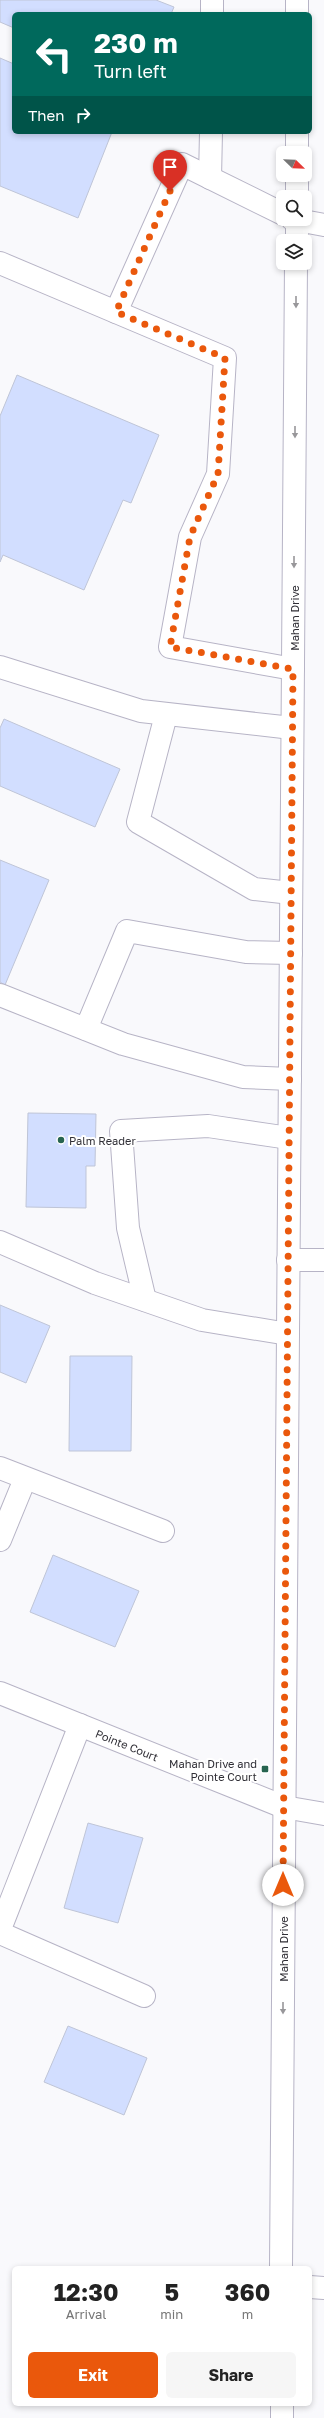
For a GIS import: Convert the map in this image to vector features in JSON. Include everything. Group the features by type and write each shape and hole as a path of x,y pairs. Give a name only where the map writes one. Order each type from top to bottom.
{"main road":[{"path":"212,0 212,12"},
{"path":"297,0 297,12"},
{"path":"210,178 211,134"},
{"path":"297,134 297,146"},
{"path":"116,312 182,164 276,214"},
{"path":"312,224 324,225"},
{"path":"0,264 225,358 218,474 190,537 170,647 293,669"},
{"name":"Mahan Drive","path":"281,2266 296,270"},
{"path":"0,667 140,711 292,728"},
{"path":"166,715 138,822 254,889 291,893"},
{"path":"86,1029 127,931 246,952 291,953"},
{"path":"0,995 123,1044 243,1077 290,1079"},
{"path":"145,1300 128,1228 121,1131 208,1126 289,1138"},
{"path":"0,1242 95,1283 202,1320 288,1334"},
{"path":"288,1260 324,1260"},
{"path":"0,1468 25,1479 163,1530"},
{"path":"0,1540 25,1479"},
{"name":"Pointe Court","path":"0,1693 284,1807 324,1814"},
{"path":"0,1929 80,1726"},
{"path":"0,1933 144,1996"},
{"path":"312,2287 324,2288"},
{"path":"282,2406 282,2418"}],"building":[{"path":"0,0 156,0 174,7 172,12 12,12 12,27 0,22"},
{"path":"0,58 12,63 12,134 111,134 78,218 0,186"},
{"path":"17,375 159,435 131,503 123,500 84,590 3,555 0,562 0,416"},
{"path":"4,719 120,769 95,827 0,786 0,728"},
{"path":"0,860 49,880 5,985 0,982"},
{"name":"Palm Reader","path":"28,1113 96,1114 95,1166 86,1166 86,1208 26,1207"},
{"path":"0,1305 50,1326 26,1383 0,1372"},
{"path":"70,1356 132,1356 131,1451 69,1451"},
{"path":"53,1555 139,1591 115,1647 30,1612"},
{"path":"88,1823 143,1838 118,1923 64,1908"},
{"path":"68,2026 147,2058 124,2115 44,2082"}],"place":[{"name":"Palm Reader","path":"61,1140"},
{"name":"Mahan Drive and Pointe Court","path":"265,1769"}],"route":[{"path":"170,191 116,312 225,358 218,474 190,537 170,647 293,669 283,1885"}]}
